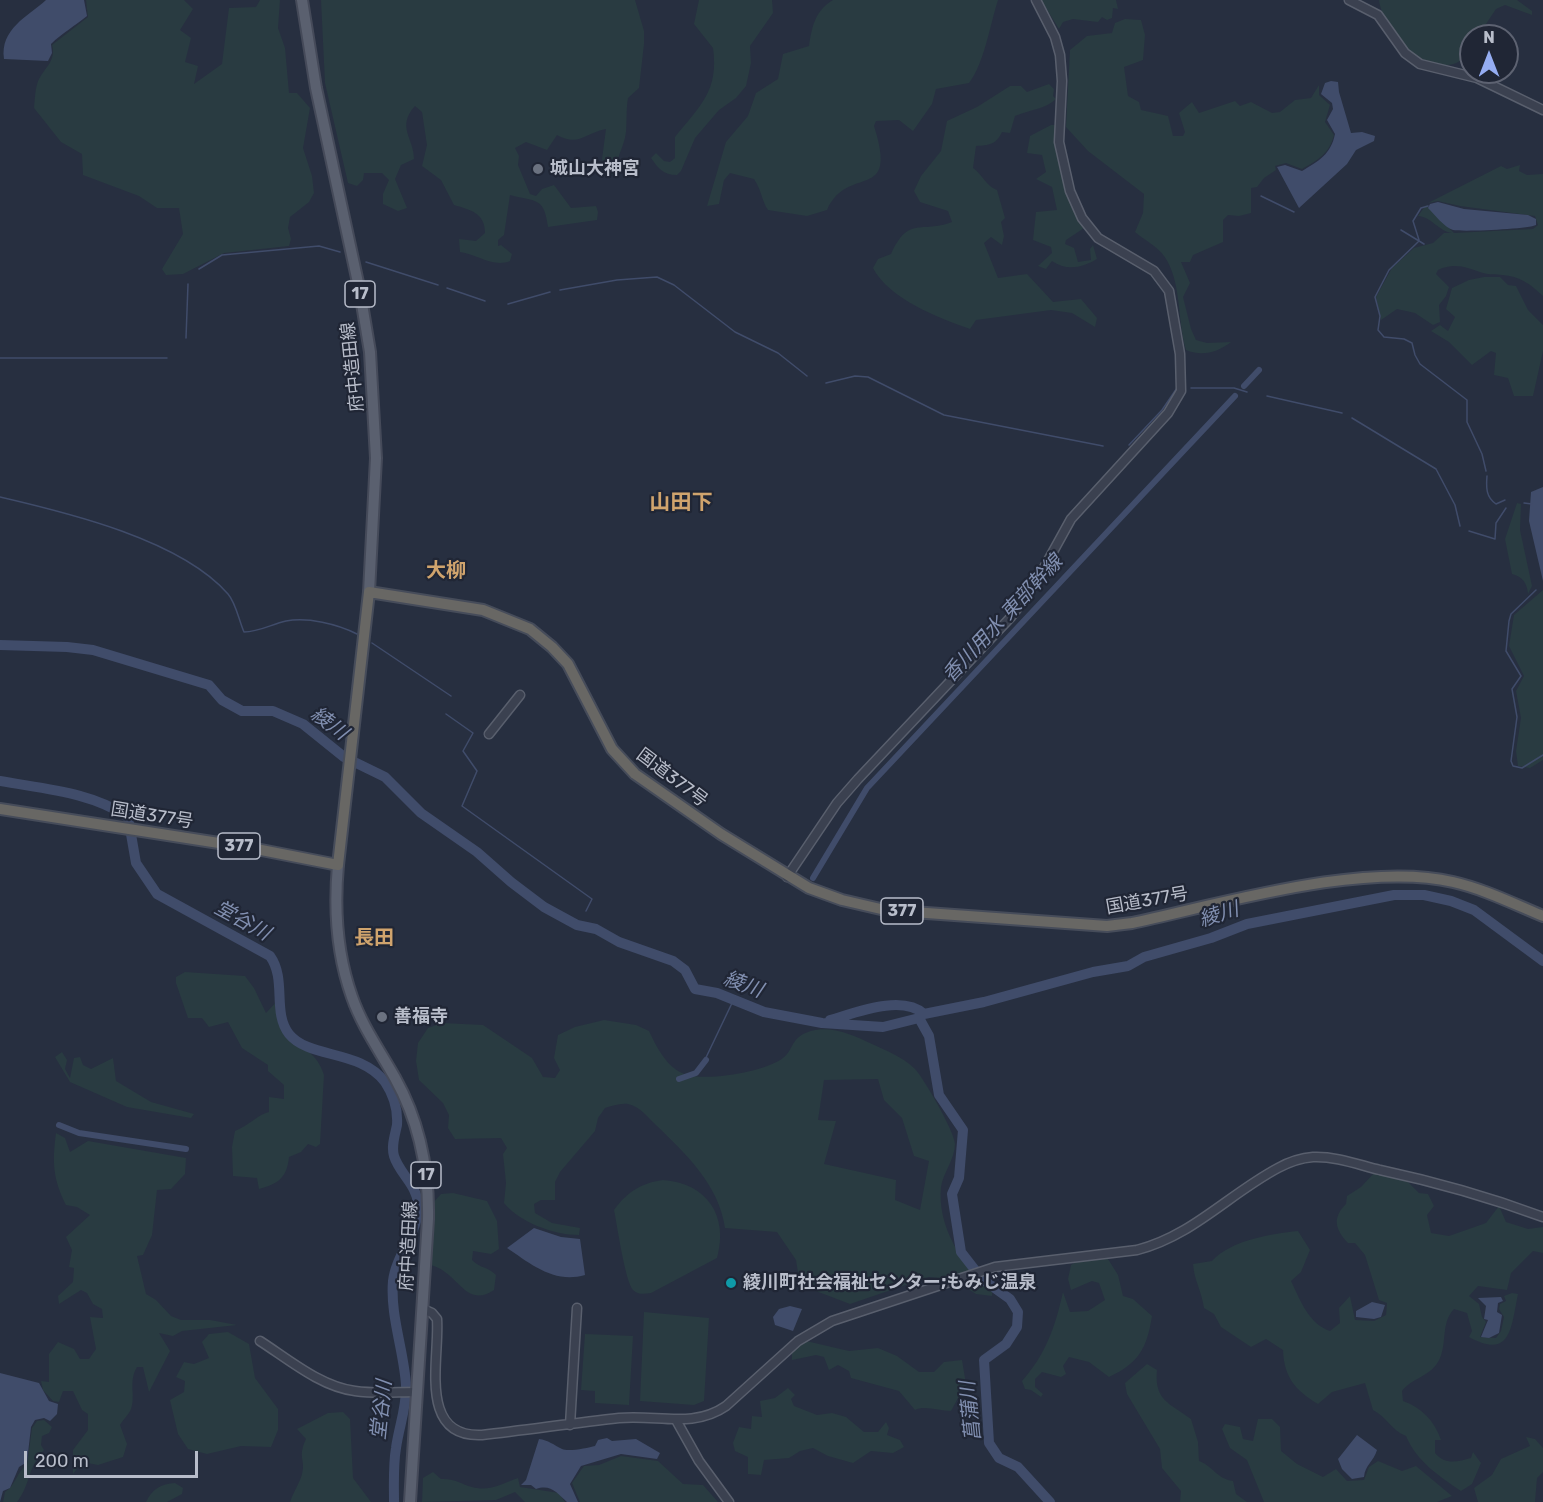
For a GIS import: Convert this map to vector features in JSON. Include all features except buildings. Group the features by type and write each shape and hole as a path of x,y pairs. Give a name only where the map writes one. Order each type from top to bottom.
{"highway":[{"path":"338,865 369,592"},
{"name":"国道377号","path":"369,592 483,610 530,629 568,664 612,749 635,774 787,877 842,900 885,910 1070,925 1132,923 1313,885 1391,878 1435,878 1454,882 1543,916"},
{"name":"国道377号","path":"0,809 251,848 338,865"}],"main road":[{"name":"府中造田線","path":"302,0 320,109 364,311 372,374 376,458 369,592"},
{"name":"府中造田線","path":"338,865 338,933 347,984 363,1023 409,1108 422,1150 428,1205 423,1309 410,1392 410,1502"}],"street":[{"path":"787,877 837,803 1024,601 1071,519 1168,413 1180,391 1180,354 1169,291 1154,271 1098,238 1082,218 1070,192 1059,142 1062,81 1060,54 1052,29 1036,0"},
{"path":"1348,0 1378,15 1405,53 1419,64 1477,78 1543,110"},
{"path":"489,734 520,695"},
{"path":"423,1309 432,1313 437,1321 434,1378 442,1412 453,1429 465,1435 482,1435 622,1418 676,1420 703,1417 720,1410 798,1341 818,1328 850,1314 977,1272 1022,1262 1137,1250 1159,1244 1192,1227 1277,1168 1293,1161 1311,1157 1338,1160 1463,1189 1543,1217"},
{"path":"570,1425 577,1308"},
{"path":"260,1341 308,1372 340,1388 366,1392 410,1392"},
{"path":"676,1420 699,1461 729,1502"}],"shaded area":[{"path":"86,0 184,0 193,9 180,30 191,38 185,62 198,66 194,84 222,64 229,8 256,7 260,0 280,0 278,28 285,48 289,93 297,93 310,108 303,148 312,176 314,193 309,202 290,217 289,246 224,253 183,274 166,275 162,269 183,234 179,208 157,208 139,196 83,175 82,154 61,142 34,108 39,79 53,55 52,45 88,17"},
{"path":"321,0 635,0 644,31 639,88 628,98 626,132 615,175 606,174 602,159 606,129 571,140 557,135 547,150 526,142 515,148 519,156 518,165 530,194 536,196 542,189 554,185 571,208 596,206 597,220 548,227 544,210 538,202 510,195 504,235 498,240 498,246 501,245 512,254 510,261 491,262 460,252 459,239 476,241 485,233 483,221 476,213 454,205 441,180 422,166 427,145 422,112 415,106 406,126 414,159 401,165 395,179 407,208 398,211 383,204 383,194 389,180 382,173 364,173 363,180 357,186 348,183 325,83"},
{"path":"699,0 772,0 773,13 750,46 751,63 746,86 736,98 719,110 695,138 681,171 677,175 672,175 661,170 651,158 656,153 664,161 670,162 675,158 675,137 700,107 713,76 713,48 694,24"},
{"path":"833,0 998,0 983,55 969,83 936,89 932,104 913,131 899,120 876,121 874,126 880,150 880,165 876,174 836,196 827,210 807,216 768,210 754,179 730,173 724,180 719,204 707,206 726,142 748,116 756,93 778,79 783,54 809,46 811,32 818,14"},
{"path":"1041,0 1116,0 1118,9 1113,8 1112,18 1107,20 1102,17 1098,22 1073,19 1063,22 1059,29"},
{"path":"1379,0 1517,0 1532,11 1532,15 1505,5 1496,9 1486,24 1459,24 1459,62 1442,65 1423,60 1402,43 1387,22"},
{"path":"1125,19 1141,20 1145,35 1143,60 1124,67 1128,96 1139,102 1141,110 1168,116 1173,136 1183,136 1185,132 1179,113 1192,102 1199,113 1235,101 1240,106 1251,102 1272,113 1280,112 1295,100 1311,98 1319,85 1319,95 1330,105 1325,122 1334,135 1322,156 1302,169 1286,163 1275,166 1276,170 1264,178 1257,187 1251,188 1251,213 1239,216 1228,215 1223,220 1223,242 1193,255 1190,262 1181,262 1190,283 1183,297 1196,340 1207,343 1231,342 1210,352 1198,353 1186,350 1174,277 1170,266 1158,249 1135,232 1143,213 1144,194 1088,151 1066,127 1070,50 1087,36 1112,33 1115,23"},
{"path":"1049,84 1054,89 1053,96 1056,99 1042,107 1015,116 1010,133 1002,132 992,144 976,146 973,168 997,190 1005,218 1001,222 1004,236 1002,245 991,237 984,243 998,278 1027,274 1053,302 1081,299 1097,318 1095,327 1072,313 1051,310 976,320 970,329 930,313 903,298 880,279 873,268 878,259 891,254 897,242 910,230 952,222 948,211 920,202 914,191 921,176 941,151 947,121 977,107 1010,86 1021,86 1027,92"},
{"path":"1055,125 1060,166 1067,191 1084,228 1066,240 1065,244 1074,248 1078,262 1091,260 1090,249 1093,245 1097,259 1086,265 1068,267 1052,261 1046,269 1038,266 1052,253 1051,247 1033,240 1036,212 1057,210 1052,187 1036,179 1046,172 1042,155 1027,153 1030,136"},
{"path":"1520,165 1519,171 1527,175 1543,174 1543,296 1529,284 1514,277 1485,274 1450,266 1438,270 1436,274 1449,287 1439,305 1440,322 1433,325 1415,313 1397,309 1381,320 1376,297 1392,268 1414,248 1433,243 1444,233 1452,233 1418,216 1426,205 1454,233 1533,229 1538,225 1535,216 1438,201 1428,203 1501,166 1507,169"},
{"path":"1500,277 1508,285 1516,286 1528,310 1543,325 1543,351 1533,396 1514,396 1508,378 1494,375 1496,353 1491,351 1472,365 1449,342 1431,331 1440,325 1448,331 1455,317 1446,309 1452,288 1469,280"},
{"path":"1517,503 1521,504 1520,530 1532,586 1528,594 1524,581 1512,574 1505,539"},
{"path":"1543,590 1543,760 1530,768 1518,766 1516,751 1521,718 1516,691 1524,676 1509,646 1514,615"},
{"path":"185,972 245,976 254,988 266,1013 279,999 281,1020 286,1032 316,1059 324,1075 320,1144 316,1147 308,1144 301,1152 289,1157 284,1175 271,1185 259,1189 257,1178 233,1176 232,1147 235,1131 269,1112 269,1097 284,1099 284,1085 268,1071 268,1065 242,1048 228,1022 209,1027 202,1018 188,1018 176,983 176,977"},
{"path":"604,1020 636,1025 649,1031 658,1049 671,1066 691,1076 718,1076 762,1068 783,1058 799,1037 818,1029 850,1034 905,1061 925,1082 954,1138 953,1155 941,1187 941,1202 947,1231 971,1269 992,1288 992,1296 976,1294 954,1280 929,1277 850,1304 800,1285 796,1260 777,1232 725,1228 716,1198 700,1171 644,1113 628,1104 605,1108 598,1118 595,1131 560,1172 555,1182 555,1200 541,1200 534,1204 535,1213 552,1223 580,1228 579,1235 548,1230 519,1216 504,1203 506,1183 503,1154 507,1148 501,1138 455,1139 448,1128 449,1115 443,1103 419,1080 416,1061 418,1043 428,1028 442,1023 483,1025 532,1058 543,1077 555,1078 560,1070 554,1058 558,1035 575,1027","holes":["878,1079 884,1100 902,1118 914,1156 929,1161 920,1210 895,1200 896,1180 824,1164 836,1121 818,1120 824,1080"]},
{"path":"62,1052 67,1060 65,1069 70,1078 74,1058 80,1057 83,1065 91,1069 113,1058 116,1081 151,1102 194,1114 191,1118 127,1107 70,1082 55,1057"},
{"path":"56,1133 65,1138 70,1152 88,1141 186,1158 185,1174 171,1189 157,1190 152,1235 143,1255 137,1256 146,1294 156,1300 171,1316 181,1320 210,1320 237,1325 182,1331 173,1336 159,1333 170,1351 149,1392 143,1367 137,1367 134,1373 131,1409 120,1425 127,1444 123,1457 98,1465 82,1462 73,1474 73,1450 88,1430 88,1414 82,1410 73,1391 63,1391 59,1402 53,1401 43,1390 41,1381 49,1382 49,1354 58,1342 74,1349 80,1359 89,1359 96,1349 90,1317 103,1318 102,1309 93,1304 87,1293 81,1290 59,1304 58,1296 73,1282 74,1268 69,1267 72,1250 66,1237 90,1215 77,1207 66,1205 58,1187 54,1153"},
{"path":"1374,1173 1405,1179 1419,1193 1428,1194 1434,1206 1427,1215 1431,1233 1449,1236 1486,1223 1499,1206 1506,1222 1528,1229 1543,1227 1543,1253 1533,1251 1511,1273 1507,1290 1478,1286 1469,1296 1479,1304 1482,1317 1486,1322 1480,1337 1496,1338 1501,1331 1504,1317 1499,1309 1500,1304 1506,1301 1504,1296 1512,1293 1518,1294 1507,1337 1493,1345 1469,1337 1472,1331 1467,1313 1454,1309 1447,1321 1443,1349 1438,1362 1430,1371 1402,1391 1403,1401 1422,1411 1435,1426 1441,1440 1435,1440 1435,1453 1439,1457 1447,1461 1456,1461 1471,1458 1473,1452 1481,1463 1472,1484 1461,1491 1429,1468 1416,1453 1406,1436 1373,1410 1365,1383 1332,1392 1318,1404 1292,1382 1286,1368 1283,1350 1266,1339 1251,1347 1221,1327 1214,1314 1204,1308 1193,1264 1212,1261 1230,1248 1252,1239 1298,1231 1310,1250 1301,1272 1291,1281 1306,1310 1316,1323 1330,1331 1340,1323 1339,1308 1350,1296 1355,1320 1374,1321 1386,1315 1387,1303 1379,1300 1365,1255 1355,1243 1348,1243 1340,1233 1337,1224 1347,1196 1361,1187"},
{"path":"663,1180 678,1182 703,1195 717,1216 720,1243 717,1258 651,1293 644,1294 635,1292 630,1285 614,1210 635,1189"},
{"path":"453,1193 487,1201 497,1221 499,1249 491,1254 473,1251 472,1260 496,1275 494,1290 486,1294 478,1295 466,1291 443,1271 428,1264 431,1205 441,1194"},
{"path":"1108,1259 1118,1275 1123,1296 1133,1299 1152,1316 1140,1353 1128,1366 1109,1377 1089,1362 1069,1357 1063,1366 1066,1374 1061,1377 1042,1372 1035,1379 1035,1387 1043,1394 1041,1397 1025,1389 1022,1381 1037,1361 1049,1339 1063,1292 1070,1312 1088,1311 1105,1300 1099,1283 1092,1281 1071,1290 1068,1279 1071,1265 1079,1260"},
{"path":"644,1312 709,1318 704,1401 694,1405 640,1401"},
{"path":"228,1332 249,1344 255,1378 278,1409 278,1430 271,1447 241,1446 207,1454 188,1449 178,1434 170,1400 184,1392 185,1381 176,1377 184,1362 194,1364 209,1358 202,1342 209,1334"},
{"path":"585,1334 633,1336 629,1405 595,1403 595,1391 581,1390"},
{"path":"806,1341 849,1351 878,1348 897,1356 919,1372 934,1372 944,1362 962,1360 968,1396 958,1398 951,1411 927,1408 915,1410 899,1391 851,1378 849,1371 838,1365 829,1370 824,1357 816,1355 792,1360 792,1352"},
{"path":"1147,1364 1157,1370 1158,1388 1165,1400 1191,1419 1198,1442 1199,1461 1223,1478 1233,1481 1236,1494 1247,1502 1180,1502 1181,1491 1162,1468 1160,1449 1127,1394 1125,1383"},
{"path":"788,1388 795,1395 791,1399 794,1406 817,1415 832,1413 846,1417 864,1432 878,1432 886,1422 889,1428 887,1435 900,1440 904,1447 893,1453 871,1451 853,1463 828,1456 813,1448 800,1451 789,1458 764,1460 761,1475 748,1474 748,1457 735,1451 733,1443 739,1427 751,1429 752,1416 762,1417 760,1401 775,1398"},
{"path":"343,1412 350,1419 353,1478 371,1502 290,1502 302,1474 302,1450 306,1439 297,1429 328,1413"},
{"path":"1258,1419 1272,1419 1280,1427 1281,1451 1297,1464 1323,1477 1336,1469 1347,1481 1364,1480 1369,1467 1378,1461 1402,1471 1416,1466 1452,1496 1437,1502 1264,1502 1247,1460 1230,1448 1222,1429 1225,1424 1240,1427 1243,1439 1253,1441"},
{"path":"44,1420 52,1427 49,1433 42,1436 41,1445 44,1450 35,1463 25,1489 17,1502 3,1502 5,1492 27,1465 32,1428 37,1421"},
{"path":"1526,1437 1535,1439 1543,1448 1543,1472 1537,1478 1535,1502 1478,1502 1474,1488 1492,1475 1501,1459 1530,1446"},
{"path":"621,1456 658,1461 683,1484 703,1485 718,1502 580,1502 572,1483 584,1466 599,1465"},
{"path":"433,1472 441,1479 454,1480 478,1488 496,1486 518,1478 520,1487 559,1493 565,1502 525,1502 515,1492 496,1500 422,1502 423,1478"},
{"path":"175,1483 183,1488 182,1494 167,1502 146,1502 157,1488"}],"water":[{"path":"46,0 84,0 87,16 51,44 52,53 48,61 4,59 6,40 11,32 23,18"},
{"path":"1338,82 1351,133 1362,132 1375,136 1374,141 1356,150 1347,164 1299,208 1277,167 1285,165 1302,171 1319,160 1331,147 1335,134 1327,120 1333,109 1332,103 1321,94 1325,83"},
{"path":"1438,202 1464,209 1528,215 1536,219 1536,225 1496,230 1453,230 1428,208 1430,204"},
{"path":"1543,487 1543,581 1529,521 1531,492"},
{"path":"534,1228 561,1237 580,1239 585,1275 563,1277 553,1275 534,1266 507,1248"},
{"path":"1501,1297 1503,1301 1498,1303 1497,1312 1502,1315 1499,1333 1489,1338 1481,1337 1488,1320 1484,1319 1486,1306 1478,1298"},
{"path":"1372,1302 1385,1305 1381,1317 1374,1319 1356,1317 1356,1311"},
{"path":"790,1306 802,1309 793,1331 775,1325 773,1317 779,1309"},
{"path":"0,1373 39,1383 49,1401 58,1404 57,1414 50,1421 44,1418 35,1420 31,1427 27,1462 19,1467 10,1488 3,1491 0,1502"},
{"path":"1357,1435 1377,1450 1364,1477 1352,1479 1342,1469 1338,1459"},
{"path":"607,1438 612,1441 636,1439 660,1453 657,1459 621,1454 581,1466 570,1484 578,1502 567,1502 550,1489 536,1489 531,1485 521,1485 526,1480 539,1439 569,1450 595,1446 598,1440"}],"waterway":[{"path":"1261,196 1294,212"},
{"path":"1419,240 1413,221 1421,208 1428,206"},
{"path":"1401,230 1424,244"},
{"path":"1418,242 1389,270 1375,297 1380,316 1378,330 1384,337 1404,339 1412,343 1420,364 1467,400 1467,422 1482,454 1486,471"},
{"path":"199,269 222,255 319,246 340,252"},
{"path":"366,262 438,285"},
{"path":"560,290 617,280 657,277 674,285 735,332 778,353 807,376"},
{"path":"186,338 188,284"},
{"path":"447,288 485,301"},
{"path":"508,304 550,292"},
{"path":"0,358 167,358"},
{"name":"香川用水 東部幹線","path":"1244,386 1259,370"},
{"path":"826,383 855,376 868,377 944,415 1103,446"},
{"path":"1129,445 1162,410 1177,388"},
{"path":"1191,388 1234,388 1247,392"},
{"name":"香川用水 東部幹線","path":"813,878 867,788 1235,396"},
{"path":"1267,396 1342,413"},
{"path":"1352,418 1436,469 1455,505 1460,526"},
{"path":"1487,476 1490,498 1496,504 1505,500"},
{"path":"0,497 90,520 122,531 182,558 208,575 228,594 244,632 255,631 286,621 304,620 332,624 357,634"},
{"path":"1524,503 1532,504"},
{"path":"1469,531 1495,539 1496,523 1506,508"},
{"path":"1536,590 1511,614 1506,651 1521,676 1512,689 1517,717 1511,761 1513,766 1522,768 1543,755"},
{"path":"372,643 451,696"},
{"name":"綾川","path":"0,645 93,650 209,685 222,700 242,711 273,711 303,724 344,757 385,777 421,813 477,852 544,907 577,925 596,929 619,942 673,961 685,970 695,989 717,993 764,1012 822,1023 883,1027 919,1018 924,1014 984,1002 1093,972 1128,966 1144,957 1211,938 1247,924 1394,895 1424,895 1451,901 1474,910 1543,961"},
{"path":"446,714 473,733 463,751 477,771 462,806 592,899 586,911"},
{"name":"堂谷川","path":"0,781 83,797 99,802 128,817 136,863 157,894 270,956 278,975 281,1016 289,1034 298,1042 309,1047 362,1064 375,1071 388,1087 397,1114 393,1144 394,1156 415,1191 418,1204 415,1224 398,1261 393,1281 393,1307 406,1385 395,1455 394,1502"},
{"name":"香川用水 東部幹線","path":"701,1068 733,1001"},
{"path":"830,1020 891,1005 915,1008 924,1014"},
{"name":"菖蒲川","path":"919,1018 929,1036 939,1095 963,1130 959,1178 952,1194 961,1252 982,1279 1010,1299 1018,1312 1017,1327 1006,1344 984,1360 989,1443 999,1458 1018,1467 1050,1502"},
{"name":"香川用水 東部幹線","path":"679,1079 696,1073 706,1060"},
{"name":"香川用水 東部幹線","path":"59,1125 79,1133 186,1149"}],"place":[{"name":"城山大神宮","path":"538,169"},
{"name":"善福寺","path":"382,1017"},
{"name":"綾川町社会福祉センター;もみじ温泉","path":"731,1283"}],"district":[{"name":"山田下","path":"681,503"},
{"name":"大柳","path":"446,571"},
{"name":"長田","path":"374,938"}]}
